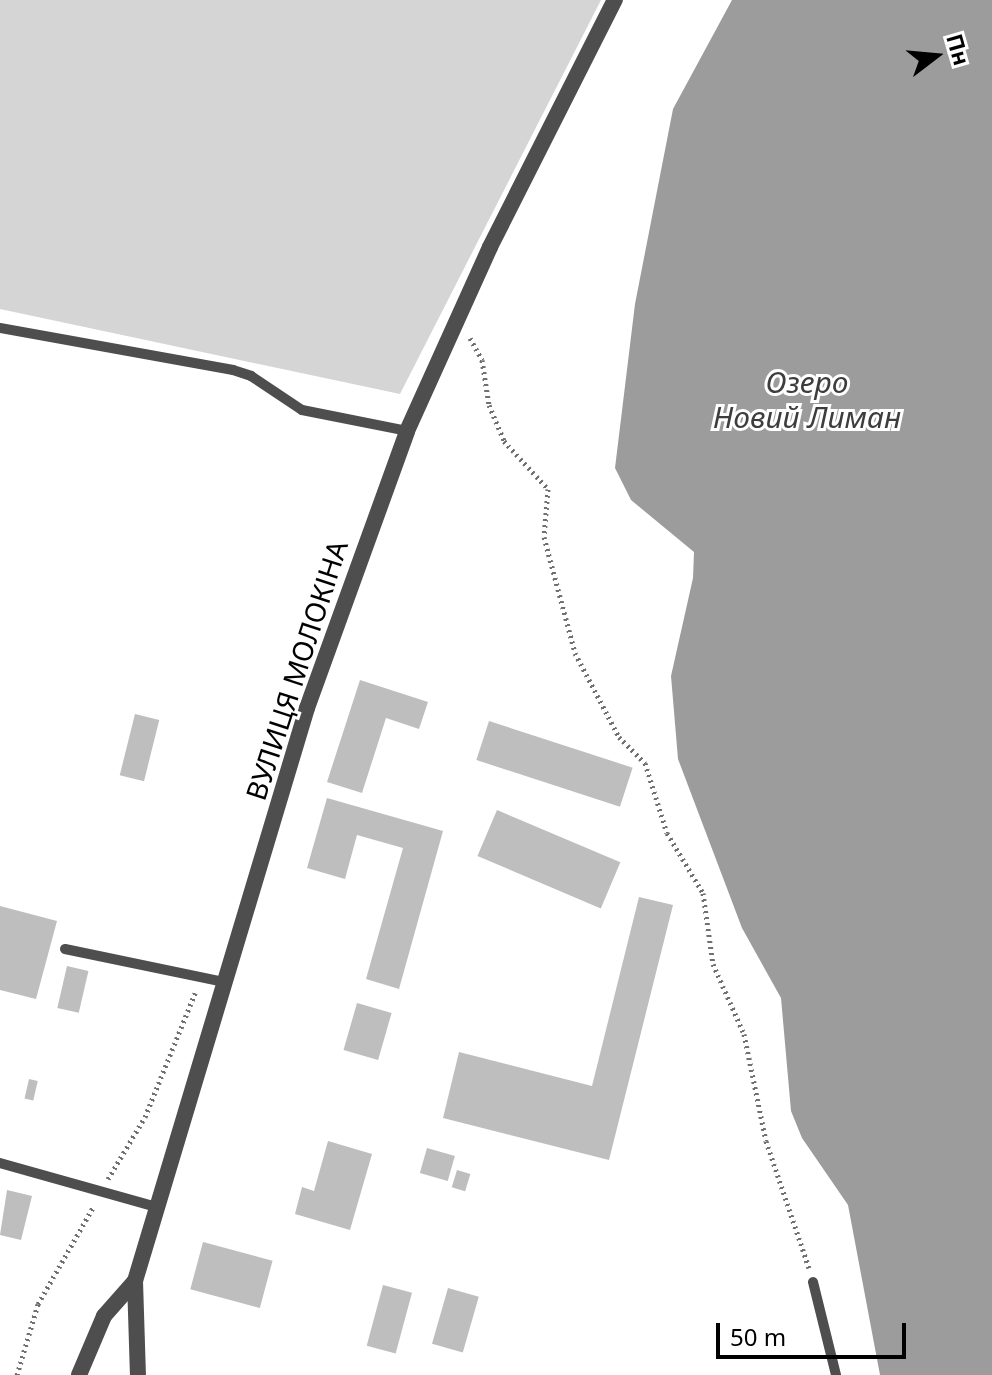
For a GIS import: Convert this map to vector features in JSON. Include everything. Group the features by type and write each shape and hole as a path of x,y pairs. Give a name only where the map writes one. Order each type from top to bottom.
{"street":[{"name":"ВУЛИЦЯ МОЛОКІНА","path":"79,1375 104,1316 135,1281 326,651 407,431 452,326 615,0"},
{"path":"135,1281 138,1375"}],"lane":[{"path":"0,328 233,370 251,376 302,410 407,431"},
{"path":"65,949 225,982"},
{"path":"0,1163 157,1207"},
{"path":"813,1282 836,1375"}],"path":[{"path":"452,326 470,337 482,360 489,405 504,441 548,489 544,537 575,653 619,737 645,763 667,833 703,893 713,964 744,1034 766,1141 813,1282"}],"shaded area":[{"path":"0,0 601,0 400,394 0,309"}],"water":[{"name":"Озеро Новий Лиман","path":"732,0 992,0 992,1375 880,1375 848,1205 802,1138 791,1111 781,998 742,928 678,759 671,676 693,578 694,552 631,500 615,468 635,304 673,109"}],"building":[{"path":"360,680 428,702 419,729 386,718 362,793 327,782"},
{"path":"135,714 159,720 144,781 120,775"},
{"path":"489,721 633,768 620,807 476,760"},
{"path":"327,798 443,831 399,989 366,979 403,848 357,835 345,879 307,868"},
{"path":"497,810 620,862 601,908 477,856"},
{"path":"639,897 673,905 609,1160 443,1118 459,1052 592,1086"},
{"path":"0,906 57,921 36,999 0,990"},
{"path":"67,966 88,971 79,1013 57,1008"},
{"path":"357,1003 392,1013 378,1060 343,1050"},
{"path":"29,1079 38,1081 33,1101 25,1098"},
{"path":"328,1141 372,1154 350,1230 295,1214 302,1187 314,1191"},
{"path":"427,1148 455,1156 448,1181 420,1173"},
{"path":"457,1170 470,1174 465,1191 452,1187"},
{"path":"7,1190 32,1196 21,1240 0,1235"},
{"path":"203,1242 273,1261 260,1308 190,1289"},
{"path":"383,1285 412,1293 396,1354 367,1346"},
{"path":"448,1288 479,1297 463,1353 432,1344"}]}
